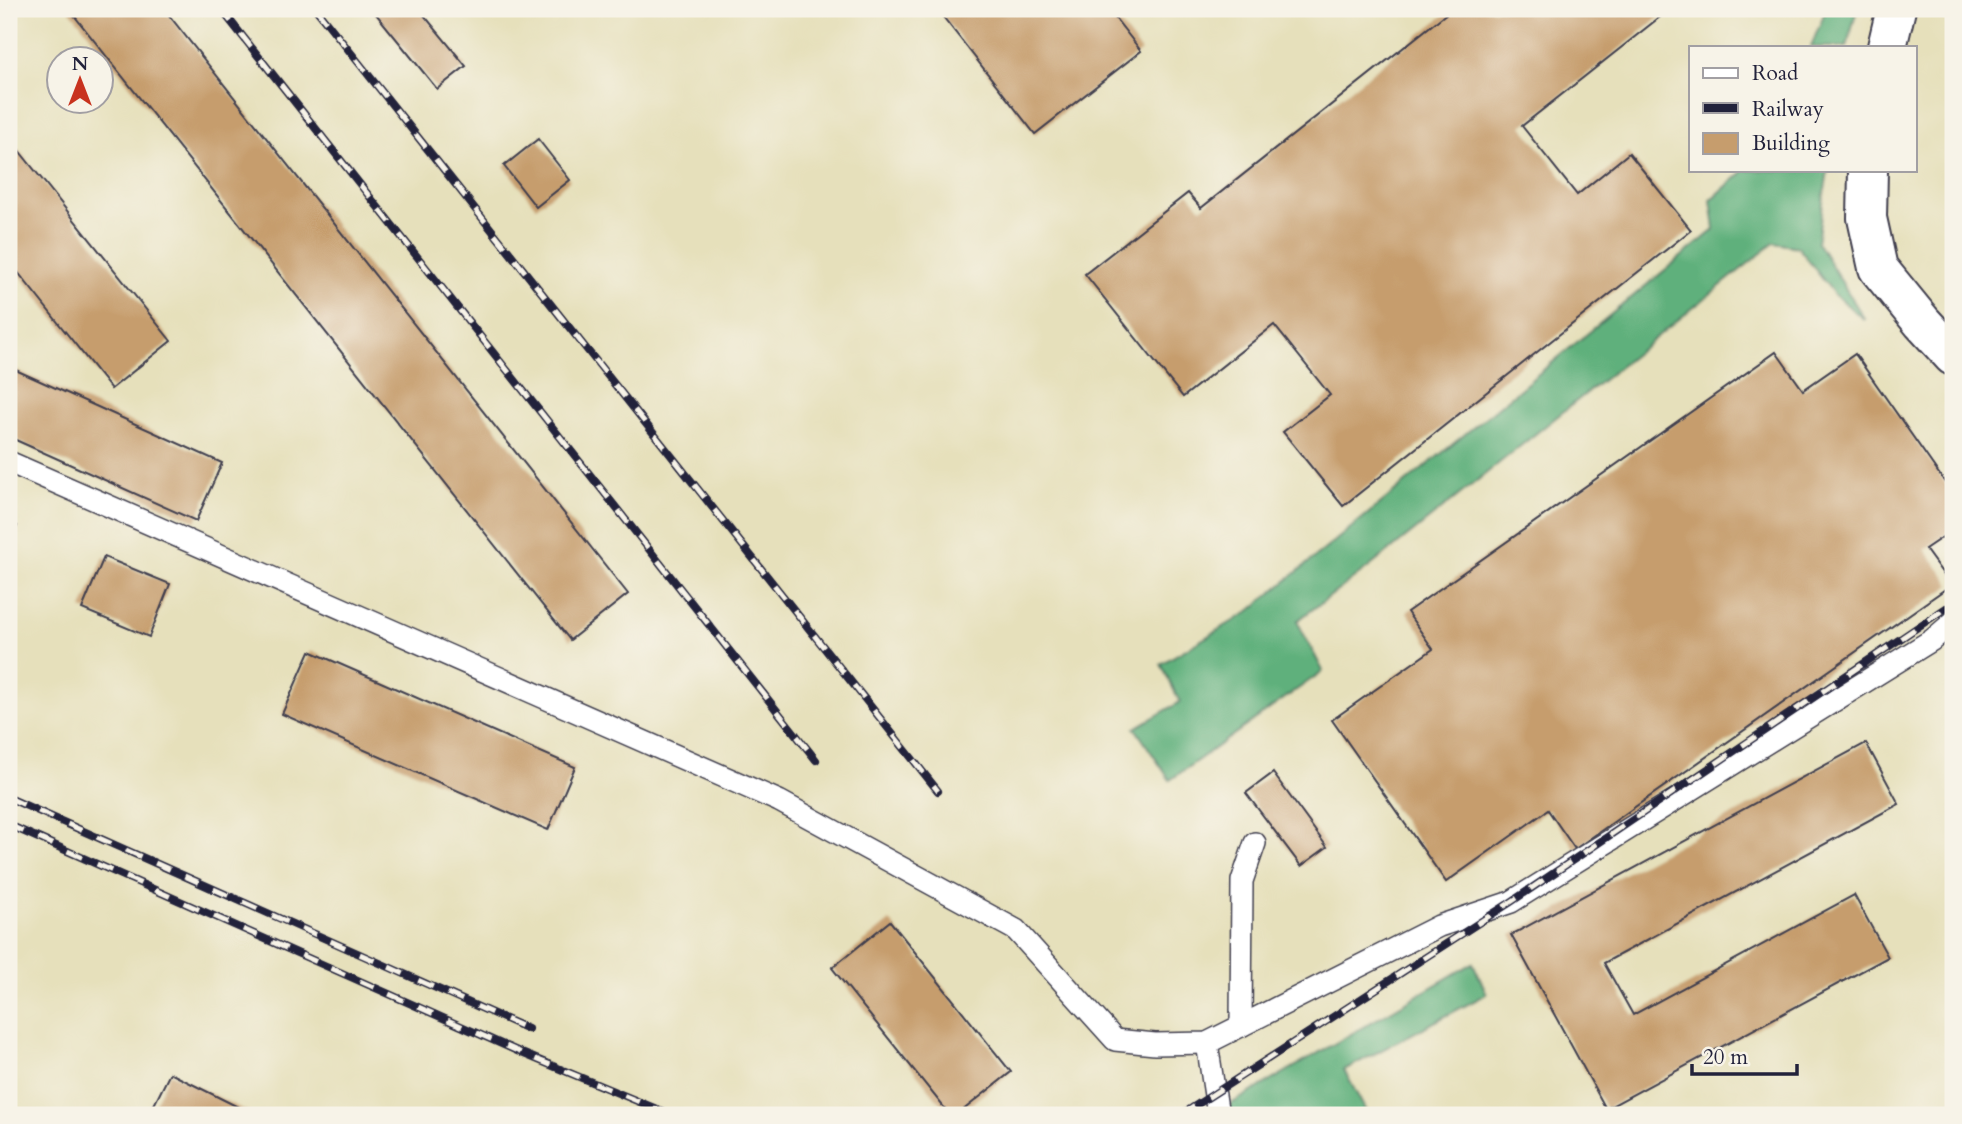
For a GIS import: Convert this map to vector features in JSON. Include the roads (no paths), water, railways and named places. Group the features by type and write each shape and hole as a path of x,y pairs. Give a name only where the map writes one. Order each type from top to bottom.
{"street":[{"path":"1887,46 1896,9"},
{"path":"1868,172 1867,218 1878,268 1953,356"}],"lane":[{"path":"9,462 779,801 1016,930 1115,1040 1155,1044 1207,1043 1439,926 1511,902 1932,640 1953,622"},
{"path":"1241,1026 1241,881 1255,843"},
{"path":"1207,1043 1218,1115"}],"railway":[{"path":"221,9 816,760"},
{"path":"316,9 938,791"},
{"path":"1181,1115 1511,902 1946,608"},
{"path":"9,798 528,1029"},
{"path":"9,825 524,1054 671,1115"}]}
